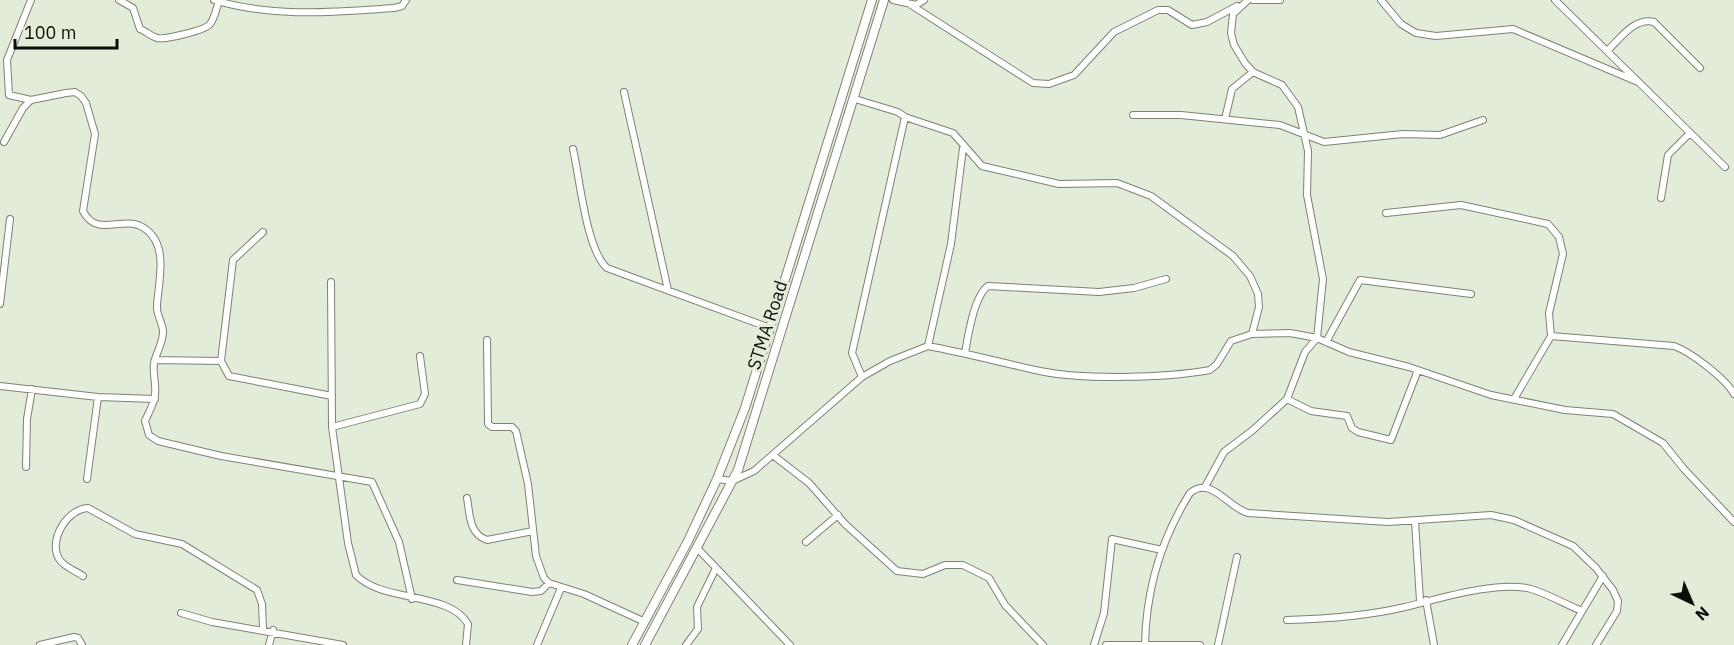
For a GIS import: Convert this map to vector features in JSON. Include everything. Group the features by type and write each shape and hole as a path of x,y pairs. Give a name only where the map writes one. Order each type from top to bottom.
{"main road":[{"name":"STMA Road","path":"632,645 717,479 745,408 872,0"},
{"name":"STMA Road","path":"645,645 698,549 732,481 784,328 884,0"}],"street":[{"path":"31,0 7,60 9,95 31,100 75,92 81,96 87,104 95,134 83,211 93,224 100,226 139,225 145,228 153,240 162,263 157,307 163,333 155,360 155,399 145,421 149,435 158,441 221,456 372,482 399,542 412,599"},
{"path":"119,0 133,8 140,29 156,38 172,38 206,28 211,24 216,1 235,6 319,14 394,8 402,6 406,0"},
{"path":"893,0 911,5 1033,83 1049,84 1074,75 1114,32 1158,10 1168,10 1192,26 1207,22 1248,0 1233,14 1231,33 1240,57 1253,72 1287,90 1298,107 1308,151 1306,195 1323,279 1317,338 1305,352 1287,399 1253,430 1224,452 1205,487"},
{"path":"911,5 924,0"},
{"path":"1253,0 1280,0"},
{"path":"1381,0 1401,24 1416,33 1436,36 1513,29 1602,69 1638,82"},
{"path":"1555,0 1638,82 1660,100 1725,166"},
{"path":"1607,51 1639,22 1654,22 1701,68"},
{"path":"1225,120 1232,89 1253,72"},
{"path":"624,92 668,290"},
{"path":"855,99 898,112 905,117 952,134 979,164 987,168 1059,184 1117,183 1151,196 1233,256 1250,276 1258,294 1259,307 1252,334"},
{"path":"4,142 23,108 31,100"},
{"path":"1133,115 1181,115 1280,125 1324,142 1403,134 1440,135 1483,120"},
{"path":"862,377 852,353 860,307 905,117"},
{"path":"1661,198 1668,155 1690,133"},
{"path":"928,346 951,244 963,148"},
{"path":"573,149 591,238 599,262 607,268 770,328"},
{"path":"1386,213 1461,205 1548,224 1559,237 1563,254 1549,313 1551,336 1514,399"},
{"path":"0,304 10,219"},
{"path":"263,232 233,260 221,361 229,376 332,396"},
{"path":"965,353 981,292 988,286 1099,292 1134,288 1166,279"},
{"path":"1326,342 1360,280 1471,294"},
{"path":"332,282 332,427 348,543 356,575 386,592 446,607 465,619 468,624 466,645"},
{"path":"717,479 732,481 754,471 774,456 862,377 890,361 928,346 1042,372 1137,376 1180,375 1210,370 1217,364 1231,341 1252,334 1290,333 1317,338 1364,356 1418,370 1491,395 1565,410 1613,414 1654,436 1734,522"},
{"path":"1551,336 1674,346 1689,353 1705,368 1721,378 1734,394"},
{"path":"487,340 488,424 492,427 512,427 516,431 528,484 538,562 549,584 584,594 645,622"},
{"path":"332,427 420,404 425,394 420,356"},
{"path":"155,360 221,361"},
{"path":"1287,399 1311,411 1347,416 1352,428 1358,432 1391,440 1418,370"},
{"path":"0,386 98,397 155,399"},
{"path":"26,467 27,419 32,389"},
{"path":"87,479 98,397"},
{"path":"774,456 809,483 838,515 897,571 923,574 945,566 963,565 989,578 1005,605 1043,645"},
{"path":"1145,645 1151,590 1162,550 1190,493 1197,487 1205,487 1240,511 1248,513 1345,520 1415,521 1491,515 1514,520 1573,546 1603,576 1618,602 1617,611 1596,645"},
{"path":"467,498 473,531 480,538 487,540 533,531"},
{"path":"83,576 62,562 57,553 63,523 80,508 88,508 135,534 182,544 256,590 262,604 263,629"},
{"path":"806,542 838,515"},
{"path":"1415,521 1423,601 1434,645"},
{"path":"1094,645 1104,613 1112,540 1116,538 1162,550"},
{"path":"698,549 790,645"},
{"path":"1218,645 1237,557"},
{"path":"686,645 698,629 697,607 717,568"},
{"path":"1562,645 1603,576"},
{"path":"458,580 532,592 541,591 549,584"},
{"path":"1287,620 1325,619 1406,607 1423,601 1481,590 1516,587 1531,589 1582,611"},
{"path":"537,645 561,588"},
{"path":"182,613 212,622 273,630 343,645"},
{"path":"269,645 273,630"},
{"path":"40,645 74,637 78,638 82,645"},
{"path":"1106,645 1200,645"}]}
